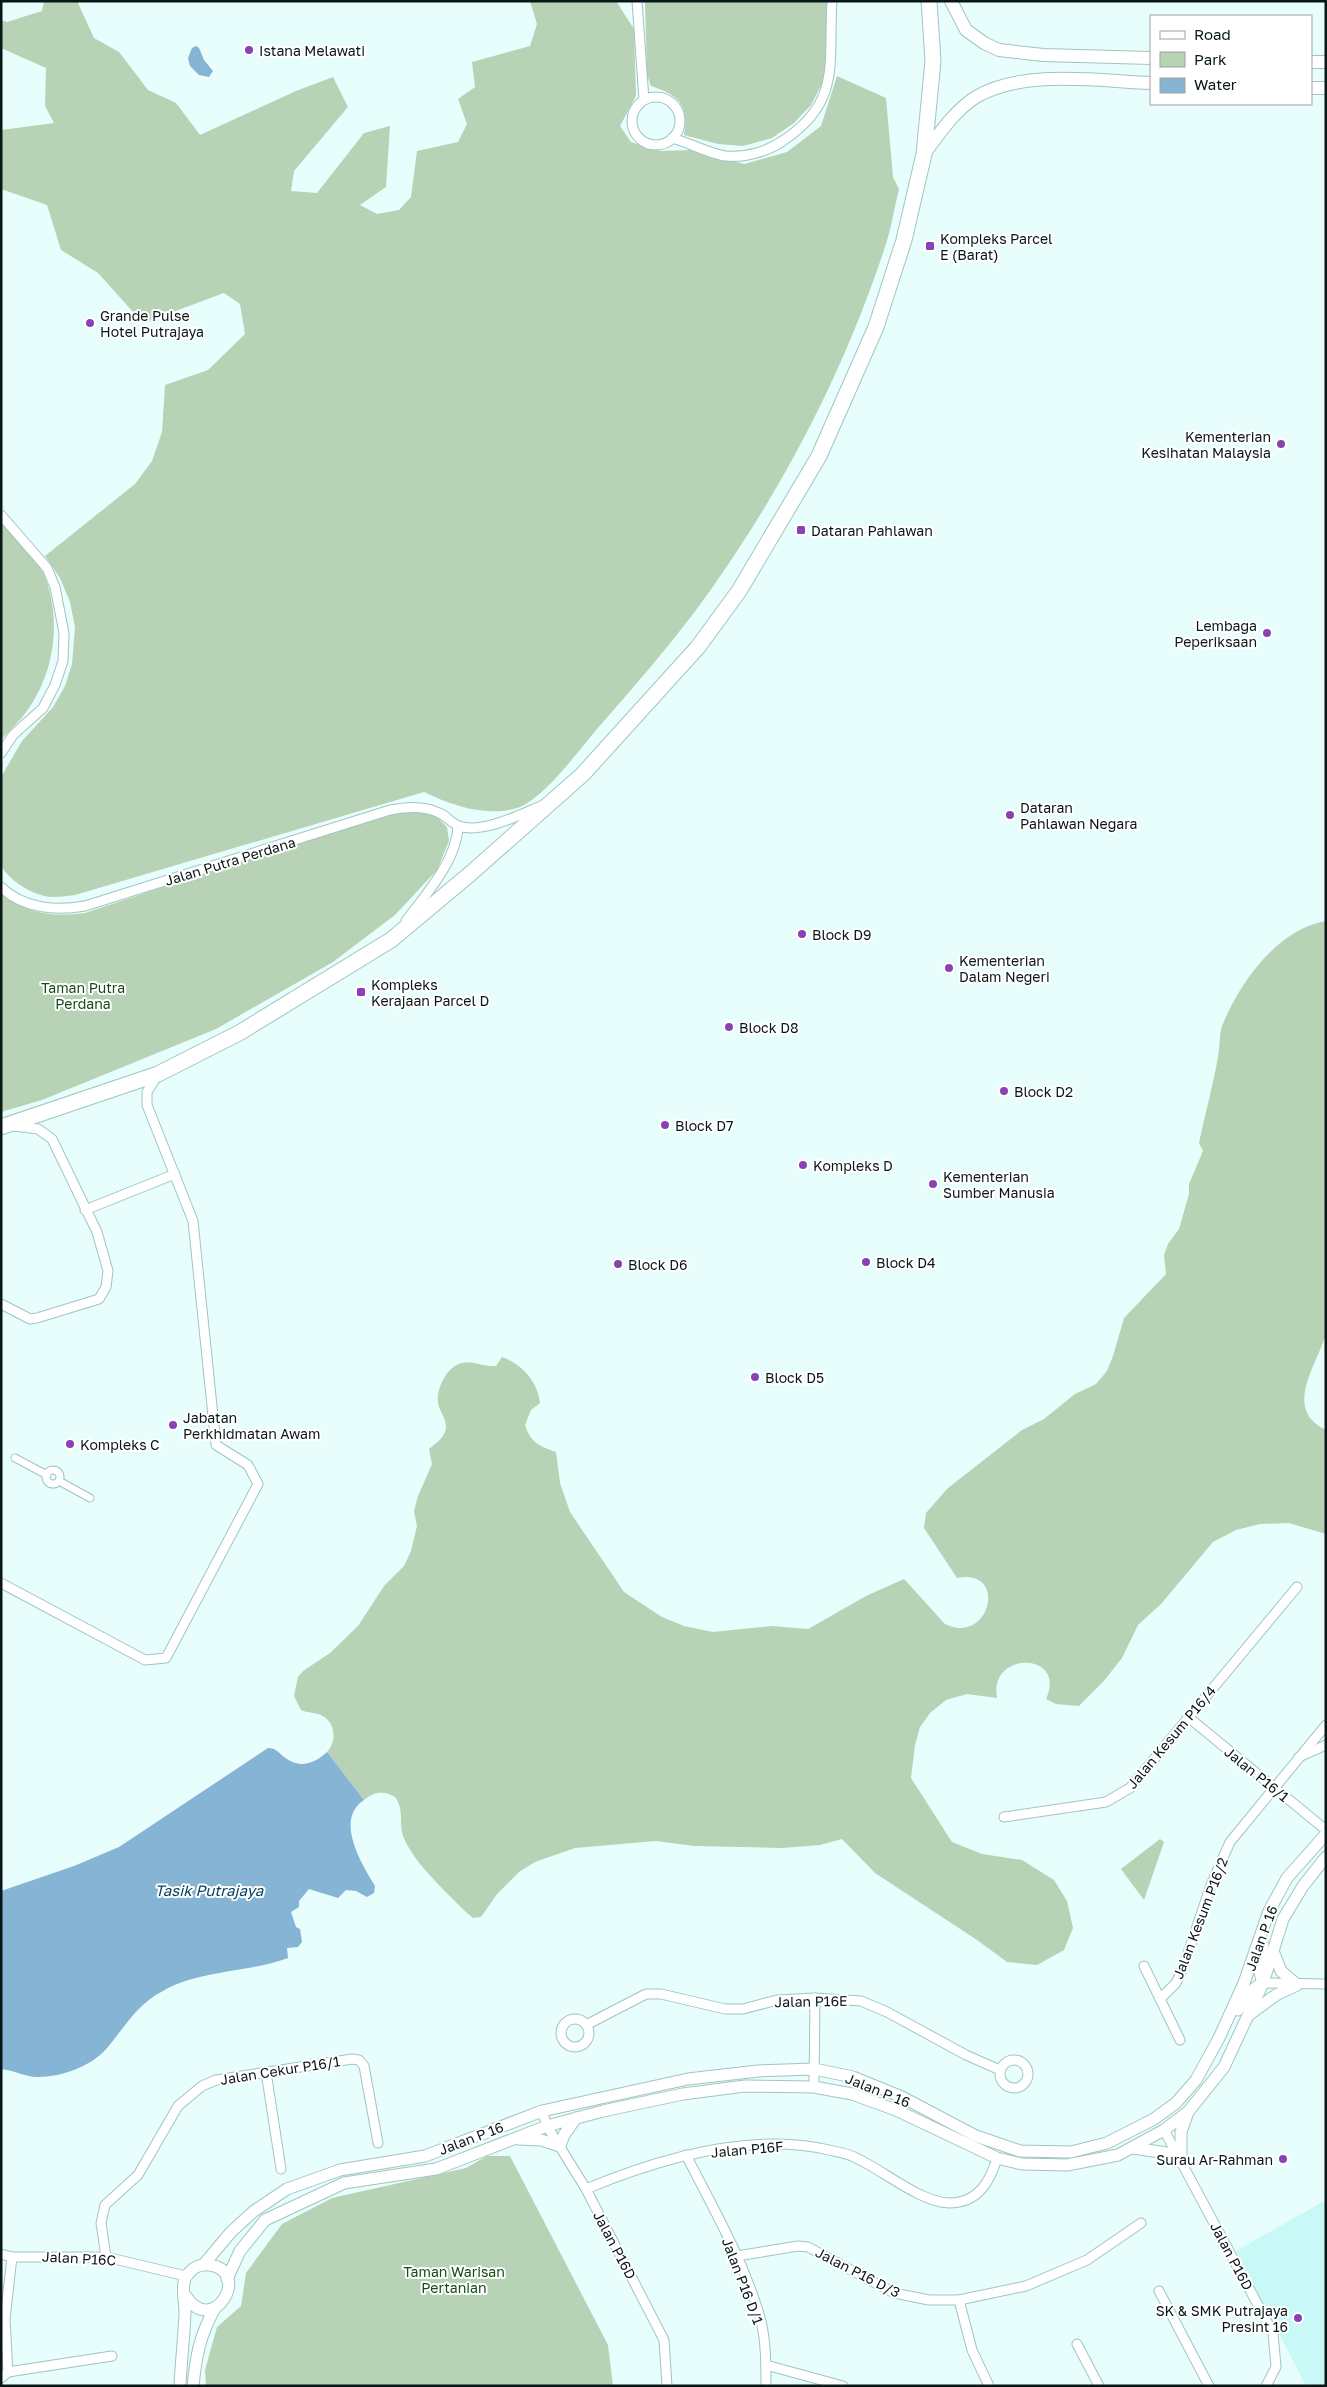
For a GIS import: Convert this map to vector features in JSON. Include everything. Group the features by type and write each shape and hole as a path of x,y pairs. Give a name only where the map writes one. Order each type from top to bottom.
{"main road":[{"path":"5,1126 158,1074 239,1033 391,940 470,874 583,774 698,647 739,591 819,456 876,327 904,240 924,154 932,61 929,1"},
{"path":"951,1 966,30 984,43 999,50 1043,55 1150,58"},
{"path":"1312,62 1326,62"},
{"path":"924,154 944,128 976,98 1008,83 1050,80 1150,83"},
{"path":"1312,88 1326,88"}],"street":[{"path":"637,1 644,100"},
{"path":"672,138 697,146 713,154 728,156 752,154 775,147 797,132 813,118 825,96 830,72 832,1"},
{"path":"659,97 673,104 680,118 680,125 672,138 658,145 642,140 637,135 632,120 638,105 644,100 659,97"},
{"path":"1,516 47,568 55,587 59,606 64,661 55,685 43,708 12,735 1,752"},
{"path":"391,940 441,871 458,836 458,826 470,828 483,826 512,818 550,802"},
{"name":"Jalan Putra Perdana","path":"1,887 28,903 62,910 85,906 390,810 421,807 441,814 458,826"},
{"path":"1,1583 145,1660 166,1658 258,1484 248,1465 216,1445 193,1221 147,1105 147,1092 158,1074"},
{"path":"1,1304 30,1318 99,1299 106,1287 108,1271 97,1232 52,1140 38,1129 5,1126"},
{"path":"85,1210 174,1174"},
{"path":"15,1458 47,1475 52,1471 56,1471 60,1475 59,1481 90,1498"},
{"name":"Jalan Kesum P16/4","path":"1004,1817 1106,1802 1130,1788 1297,1586"},
{"name":"Jalan P16/1","path":"1188,1717 1274,1786 1326,1832"},
{"name":"Jalan Kesum P16/2","path":"1160,1999 1176,1983 1184,1965 1210,1885 1230,1842 1274,1786 1326,1725"},
{"path":"1297,1758 1326,1745"},
{"name":"Jalan P 16","path":"186,2276 197,2266 204,2264 236,2226 254,2211 287,2189 340,2170 425,2156 542,2111 688,2079 758,2071 814,2069 853,2077 902,2097 976,2136 1020,2151 1072,2152 1093,2148 1154,2119 1176,2103 1196,2080 1219,2038 1244,1983 1269,1911 1287,1878 1326,1832"},
{"name":"Jalan P 16","path":"193,2386 196,2351 204,2328 215,2308 226,2299 229,2286 227,2279 240,2251 265,2220 344,2183 436,2169 511,2139 576,2118 683,2094 745,2086 814,2087 852,2094 896,2110 997,2158 1022,2164 1067,2165 1118,2155 1164,2130 1188,2112 1224,2068 1264,1983 1283,1919 1303,1886 1326,1857"},
{"path":"1264,1983 1259,1968 1269,1911"},
{"path":"1273,1951 1281,1971 1297,1985"},
{"path":"1144,1966 1180,2040"},
{"path":"1219,2038 1251,1991 1264,1983 1326,1984"},
{"path":"1248,2016 1276,1995 1297,1985"},
{"name":"Jalan P16E","path":"586,2025 646,1994 661,1994 725,2009 742,2009 777,2000 815,1998 861,2001 887,2012 966,2055 1000,2070"},
{"path":"814,2087 815,1998"},
{"name":"Jalan Cekur P16/1","path":"106,2257 101,2224 105,2205 138,2175 178,2106 202,2086 216,2080 352,2059 359,2060 364,2066 378,2143"},
{"path":"266,2072 281,2169"},
{"path":"1133,2130 1153,2127 1164,2130 1176,2103"},
{"name":"Jalan P16D","path":"542,2111 547,2126 586,2189 664,2340 667,2353 667,2386"},
{"path":"1132,2148 1159,2151 1181,2160 1181,2132 1188,2112"},
{"path":"511,2139 541,2140 560,2146 564,2135 576,2118"},
{"name":"Jalan P16D","path":"1164,2130 1273,2332 1276,2367 1266,2386"},
{"name":"Jalan P16F","path":"586,2189 627,2172 686,2155 766,2145 810,2146 853,2156 925,2196 949,2203 969,2199 982,2190 991,2178 997,2158"},
{"name":"Jalan P16 D/1","path":"686,2155 737,2256 761,2322 766,2365 766,2386"},
{"name":"Jalan P16 D/3","path":"737,2256 798,2246 808,2247 894,2293 929,2300 959,2300 1026,2286 1087,2260 1141,2223"},
{"name":"Jalan P16C","path":"1,2254 12,2257 106,2257 186,2276"},
{"path":"12,2257 3,2319 4,2375 112,2356"},
{"path":"204,2264 218,2268 227,2279"},
{"path":"180,2386 186,2276"},
{"path":"1159,2291 1209,2386"},
{"path":"185,2295 194,2306 208,2310 215,2308"},
{"path":"959,2300 972,2350 989,2386"},
{"path":"1077,2344 1099,2386"},
{"path":"766,2365 843,2386"}],"shaded area":[{"name":"SK & SMK Putrajaya Presint 16","path":"1326,2200 1326,2386 1306,2386 1236,2251"}],"green space":[{"path":"44,1 77,1 94,38 119,52 148,90 176,103 200,135 296,91 333,77 348,107 294,171 291,191 317,193 364,133 390,126 386,187 360,205 377,214 399,210 411,197 417,151 458,142 467,124 458,99 475,87 472,62 530,46 537,24 530,1 616,1 634,29 636,96 620,126 631,142 661,151 691,150 744,164 787,152 821,126 837,76 886,98 893,177 899,189 884,250 867,297 828,390 781,479 755,523 699,606 662,653 560,773 527,803 517,808 482,811 458,806 424,792 69,896 51,897 30,891 10,877 1,866 1,777 22,741 53,707 65,686 72,664 75,627 70,602 60,578 45,556 135,484 152,461 162,432 165,385 208,370 245,334 240,304 224,293 143,323 98,273 61,250 47,205 1,189 1,130 54,123 45,106 46,68 1,48 1,20 7,22 42,11"},
{"path":"645,1 827,1 825,78 811,105 794,123 772,138 743,146 718,144 684,135 685,116 680,103 669,93 651,86 647,75"},
{"path":"1,519 42,570 50,593 54,626 50,659 39,691 31,705 1,740"},
{"name":"Taman Putra Perdana","path":"425,811 439,819 447,827 449,841 437,870 395,915 333,962 216,1029 42,1100 1,1112 1,894 31,910 61,915 85,913 368,819 392,813"},
{"path":"1326,921 1326,1334 1310,1373 1304,1399 1306,1411 1313,1421 1326,1430 1326,1534 1289,1523 1260,1524 1236,1530 1213,1542 1161,1604 1138,1625 1122,1658 1103,1682 1079,1706 1056,1704 1046,1699 1050,1683 1046,1672 1038,1665 1026,1663 1014,1665 1004,1671 997,1682 997,1698 967,1694 946,1700 930,1713 920,1727 915,1745 911,1778 952,1842 982,1854 1022,1860 1054,1880 1067,1901 1073,1928 1064,1950 1037,1965 1007,1962 875,1873 842,1839 820,1845 782,1848 694,1846 656,1841 575,1848 535,1862 519,1872 497,1894 481,1917 473,1918 466,1912 432,1877 409,1848 402,1833 401,1812 395,1797 387,1793 379,1793 371,1795 364,1800 327,1752 333,1737 330,1722 321,1715 301,1710 294,1696 298,1677 303,1671 330,1653 358,1626 384,1586 404,1566 411,1551 417,1526 414,1511 418,1496 432,1464 429,1449 438,1442 446,1428 439,1407 438,1397 447,1373 457,1365 466,1362 496,1366 502,1357 516,1364 528,1375 539,1395 540,1403 531,1410 525,1425 536,1443 556,1452 560,1483 570,1512 624,1592 662,1617 684,1626 713,1632 772,1626 808,1629 866,1596 904,1579 945,1624 961,1628 973,1625 982,1616 987,1605 988,1594 983,1584 973,1578 957,1578 924,1528 926,1513 948,1488 1022,1430 1044,1419 1075,1394 1096,1384 1107,1371 1124,1318 1166,1274 1164,1255 1168,1244 1179,1229 1189,1194 1189,1184 1203,1151 1199,1143 1219,1053 1221,1030 1229,1010 1249,976 1276,947 1291,935 1308,926"},
{"path":"1160,1839 1164,1842 1144,1900 1121,1869"},
{"name":"Taman Warisan Pertanian","path":"487,2156 510,2156 608,2345 613,2386 206,2386 205,2370 217,2327 241,2306 246,2273 282,2224 332,2198 466,2168"}],"water":[{"path":"196,46 213,71 209,77 199,75 190,66 188,58 192,48"},
{"name":"Tasik Putrajaya","path":"268,1748 275,1750 290,1761 301,1764 317,1760 327,1752 364,1800 355,1809 351,1819 351,1830 358,1854 375,1886 374,1893 367,1897 356,1891 346,1890 338,1898 309,1889 299,1901 299,1907 291,1912 296,1927 300,1929 302,1942 298,1947 287,1948 288,1958 256,1967 192,1979 163,1991 146,2002 132,2016 107,2048 85,2065 66,2073 38,2077 1,2069 1,1891 74,1866 119,1847"}],"place":[{"name":"Istana Melawati","path":"249,50"},
{"name":"Kompleks Parcel E (Barat)","path":"930,246"},
{"name":"Grande Pulse Hotel Putrajaya","path":"90,323"},
{"name":"Kementerian Kesihatan Malaysia","path":"1281,444"},
{"name":"Dataran Pahlawan","path":"801,530"},
{"name":"Lembaga Peperiksaan","path":"1267,633"},
{"name":"Dataran Pahlawan Negara","path":"1010,815"},
{"name":"Block D9","path":"802,934"},
{"name":"Kementerian Dalam Negeri","path":"949,968"},
{"name":"Kompleks Kerajaan Parcel D","path":"361,992"},
{"name":"Block D8","path":"729,1027"},
{"name":"Block D2","path":"1004,1091"},
{"name":"Block D7","path":"665,1125"},
{"name":"Kompleks D","path":"803,1165"},
{"name":"Kementerian Sumber Manusia","path":"933,1184"},
{"name":"Block D4","path":"866,1262"},
{"name":"Block D6","path":"618,1264"},
{"name":"Block D5","path":"755,1377"},
{"name":"Jabatan Perkhidmatan Awam","path":"173,1425"},
{"name":"Kompleks C","path":"70,1444"},
{"name":"Surau Ar-Rahman","path":"1283,2159"},
{"name":"SK & SMK Putrajaya Presint 16","path":"1298,2318"}]}
